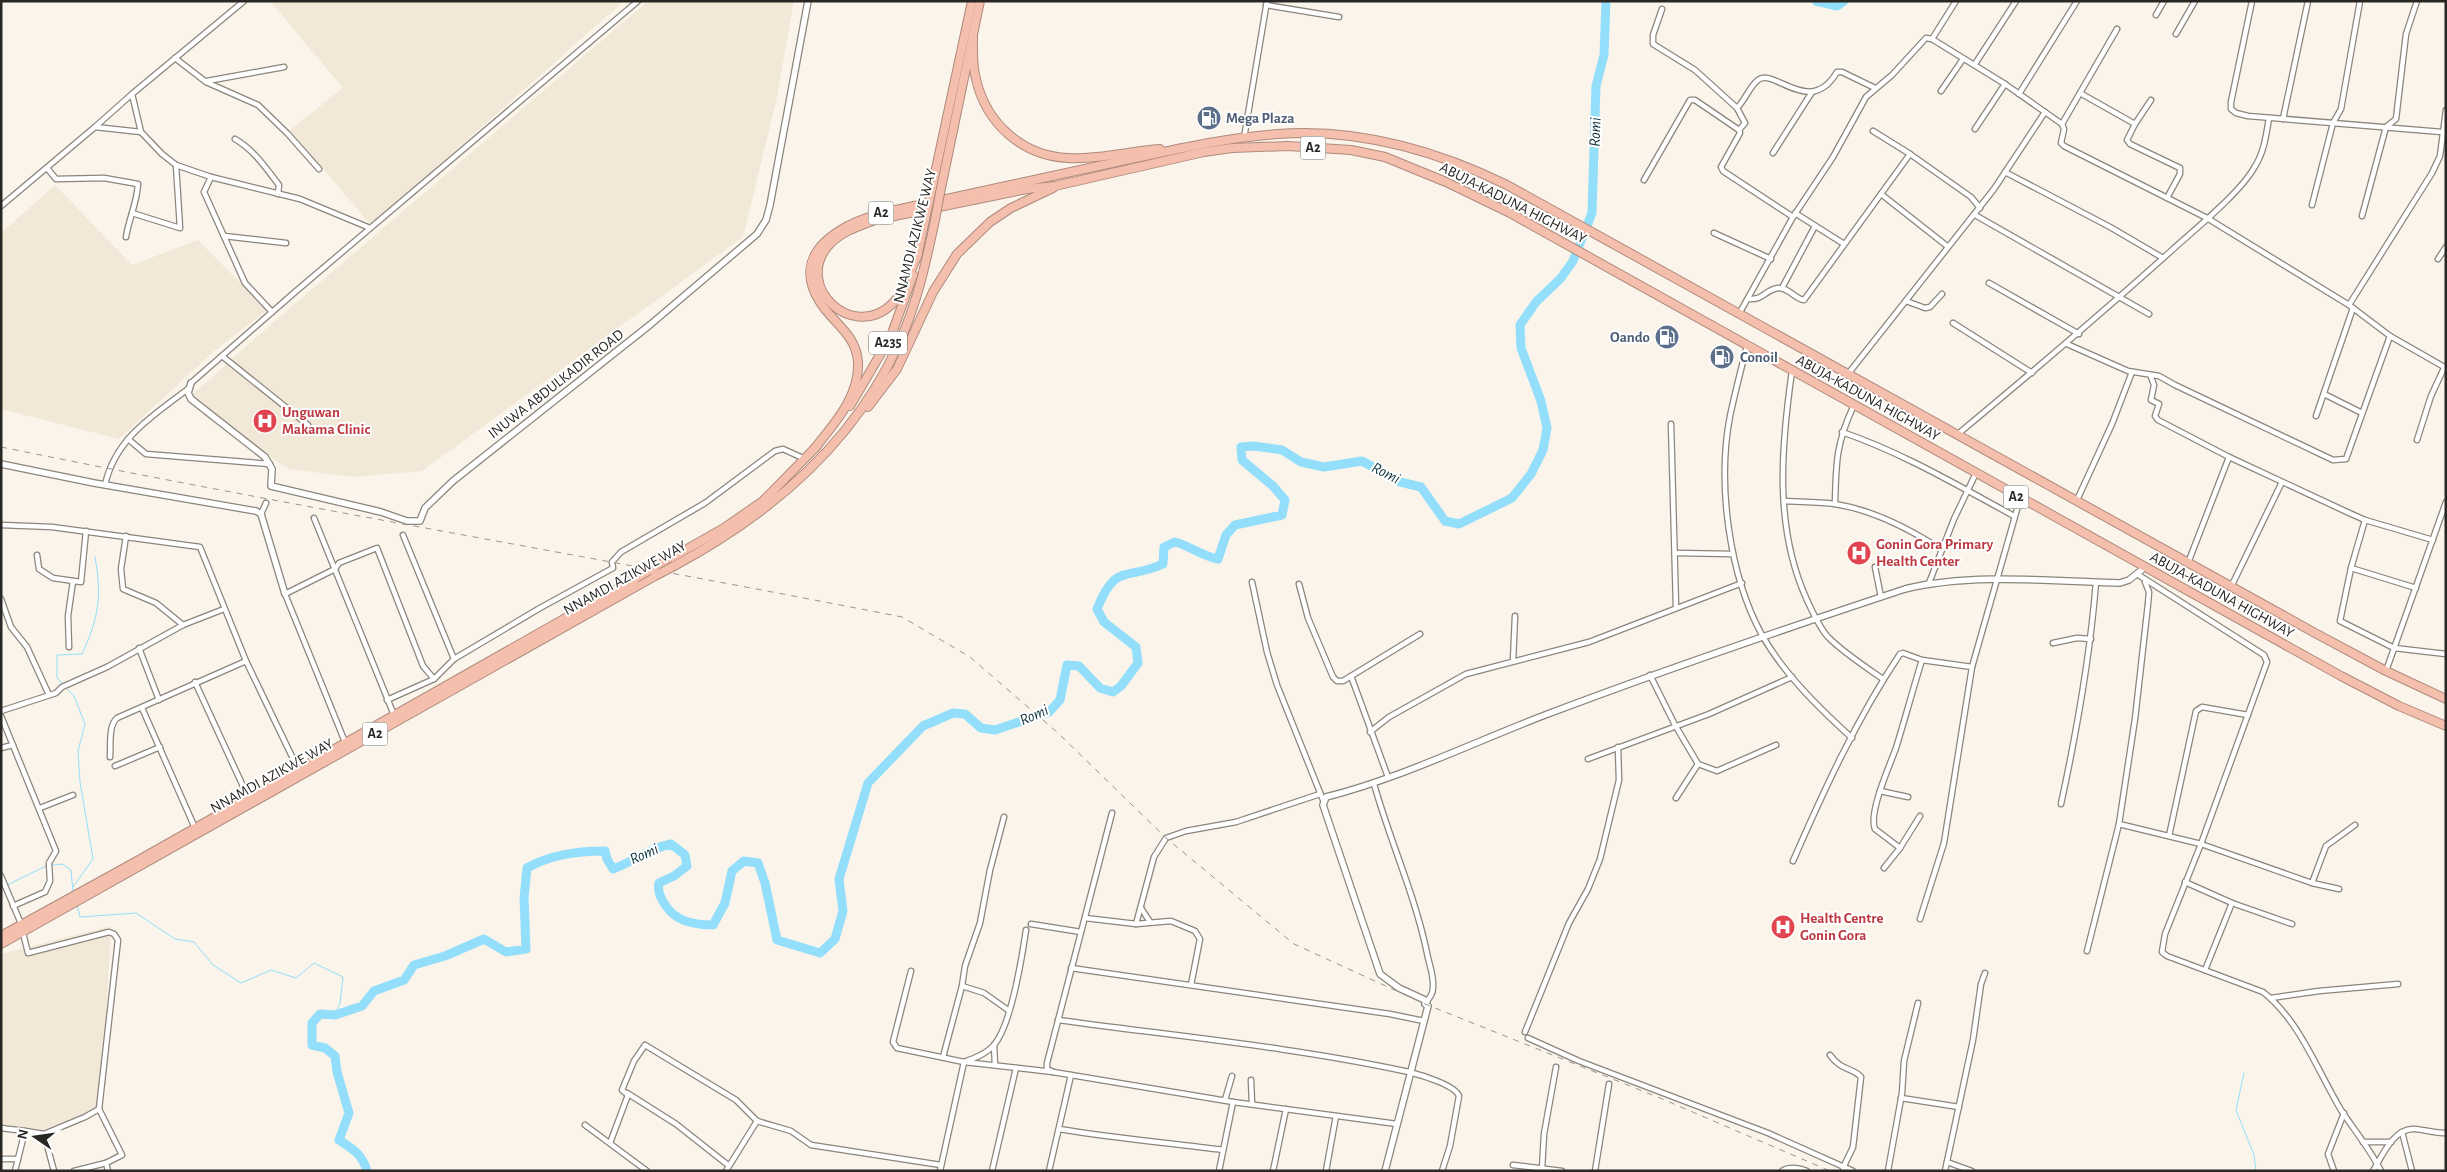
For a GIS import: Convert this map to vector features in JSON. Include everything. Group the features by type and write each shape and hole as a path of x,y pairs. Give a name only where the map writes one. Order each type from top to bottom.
{"highway":[{"name":"NNAMDI AZIKWE WAY","path":"1,944 23,929 248,797 345,742 384,725 394,715 724,528 763,501 805,459 852,404 881,356 901,313 918,254 972,1"},
{"name":"NNAMDI AZIKWE WAY","path":"1,936 23,929 384,725 722,539 777,500 836,444 864,405 900,342 923,276 980,1"},
{"path":"973,37 975,77 982,98 1002,129 1027,148 1049,156 1070,158 1147,150 1177,150"},
{"name":"ABUJA-KADUNA HIGHWAY","path":"1177,150 1244,138 1308,134 1397,143 1449,158 1475,169 1564,216 2231,587 2386,671 2446,699"},
{"name":"ABUJA-KADUNA HIGHWAY","path":"1055,186 1204,152 1232,148 1288,146 1351,150 1385,157 1439,179 1502,209 2341,676 2399,706 2446,726"},
{"name":"A2","path":"814,449 845,408 851,396 857,374 855,346 842,327 821,303 811,277 812,266 818,248 834,232 854,221 882,212 1177,150"},
{"path":"918,254 892,304 873,316 862,317 842,312 832,306 820,288 818,276 823,254 829,244 853,229 875,220 1027,189 1055,186"},
{"name":"A2","path":"836,444 897,369 934,292 957,254 990,222 1011,208 1055,186"}],"street":[{"path":"1,206 244,1"},
{"path":"105,485 108,469 123,443 146,421 190,386 272,312 638,1"},
{"name":"INUWA ABDULKADIR ROAD","path":"270,464 271,486 276,489 381,512 407,521 420,520 425,508 453,481 651,324 749,240 766,220 808,1"},
{"path":"1932,39 1956,1"},
{"path":"1977,65 2016,1"},
{"path":"2019,94 2078,1"},
{"path":"2156,15 2164,1"},
{"path":"2176,34 2195,1"},
{"path":"2252,1 2231,109 2236,113 2269,118 2442,132"},
{"path":"2283,119 2308,1"},
{"path":"2312,205 2333,123 2341,110 2360,1"},
{"path":"2362,216 2386,127 2396,119 2406,34 2417,1"},
{"path":"1244,138 1267,3 1339,17"},
{"path":"1662,9 1653,35 1653,44 1695,70 1737,108 1746,122 1739,130 1740,133 1724,160 1721,168 1723,171 1844,244"},
{"path":"2062,124 2117,29"},
{"path":"1739,314 1794,215 1832,157 1866,97 1892,75 1922,40 1932,39 1963,59 1977,65 2062,124 2064,129 2061,143 2064,146 2207,218 2351,307 2390,336 2445,368 2431,396 2417,440"},
{"path":"175,58 206,82 258,105 288,134 319,169"},
{"path":"1941,91 1963,59"},
{"path":"206,82 284,67"},
{"path":"1753,74 1760,79 1765,78 1804,92 1812,92 1825,89 1837,72 1842,72 1875,88"},
{"path":"1737,108 1760,79"},
{"path":"1975,129 2005,84"},
{"path":"1773,153 1812,92"},
{"path":"2080,93 2134,124"},
{"path":"132,94 140,132 176,165 211,177 300,199 370,228"},
{"path":"1644,180 1690,100 1695,100 1739,130"},
{"path":"2151,100 2134,124 2128,142 2180,168 2180,174 2167,198"},
{"path":"2316,416 2351,307 2432,174 2440,156 2446,110"},
{"path":"1848,374 1947,246 1975,215 2045,112"},
{"path":"1958,434 2068,344 2207,218 2254,170 2265,142 2269,118"},
{"path":"95,127 140,132"},
{"path":"1873,131 1910,154 1971,198 1980,208"},
{"path":"235,139 247,146 262,163 279,185 278,194"},
{"path":"1748,299 1758,300 1772,290 1782,288 1804,300 1910,154"},
{"path":"132,213 180,228 176,165"},
{"path":"47,168 56,179 104,178 138,184 137,203 132,213 126,237"},
{"path":"2005,172 2026,185 2110,227 2164,258"},
{"path":"211,177 204,192 245,283 272,312"},
{"path":"1880,194 1947,246"},
{"path":"1975,215 2150,314"},
{"path":"1782,288 1815,226"},
{"path":"1714,233 1771,259"},
{"path":"224,236 286,243"},
{"path":"2438,259 2446,248"},
{"path":"1989,283 2079,334"},
{"path":"1906,300 1925,308 1930,307 1942,294"},
{"path":"1953,323 2032,373"},
{"path":"2068,344 2132,372 2163,378 2175,386 2332,460 2346,459 2390,336"},
{"path":"1747,346 1730,418 1728,446 1726,497 1733,554 1748,605 1763,636 1792,677 1852,738"},
{"path":"222,356 308,425"},
{"path":"1792,372 1784,427 1782,459 1785,523 1791,555 1803,590 1816,619 1828,636 1883,679"},
{"path":"2077,500 2112,424 2132,372"},
{"path":"2151,376 2154,380 2151,400 2159,404 2155,416 2158,420 2229,457 2365,520 2433,540"},
{"path":"190,386 188,394 204,411 265,456 270,464"},
{"path":"2324,394 2362,413"},
{"path":"1835,504 1836,455 1842,432 1854,405"},
{"path":"1672,424 1676,607"},
{"path":"1842,432 1883,446 2014,516"},
{"path":"128,439 146,454 270,464"},
{"path":"388,700 434,679 454,659 540,608 613,568 612,562 621,552 705,503 775,451 783,449 805,459"},
{"path":"2188,563 2229,457"},
{"path":"1,464 105,485 222,504 256,511 261,514"},
{"path":"1929,583 1976,473"},
{"path":"2231,587 2282,482"},
{"path":"1920,919 1944,843 1972,667 1992,590 1997,580 2020,498"},
{"path":"1784,501 1835,504 1898,525 1942,550"},
{"path":"2386,671 2446,502"},
{"path":"266,503 261,514 285,594 345,742"},
{"path":"314,518 394,715"},
{"path":"2365,520 2351,568 2340,621 2394,648 2446,654"},
{"path":"1,525 86,531 200,547 246,661 298,769"},
{"path":"37,555 38,566 42,572 53,578 82,581 86,531"},
{"path":"403,535 454,659"},
{"path":"126,536 121,569 123,589 156,603 183,625"},
{"path":"285,594 335,569 339,563 377,548 423,666 434,679"},
{"path":"1675,553 1733,554"},
{"path":"1875,567 1881,597"},
{"path":"1136,924 1154,857 1166,838 1186,831 1236,822 1374,784 1650,675 1881,597 1929,583 1997,580 2120,583 2144,568"},
{"path":"2351,568 2416,588"},
{"path":"2137,574 2264,655 2266,666 2201,844 2165,934 2162,952 2167,956 2263,992 2271,998 2300,1035 2344,1113 2378,1163 2381,1171"},
{"path":"2087,951 2119,824 2135,719 2149,592 2145,580"},
{"path":"69,647 68,616 73,581"},
{"path":"1252,582 1266,652 1277,685 1322,797 1323,805 1380,974 1399,988 1427,1001"},
{"path":"2061,804 2080,714 2091,639 2096,582"},
{"path":"1370,732 1397,712 1466,674 1589,642 1742,583"},
{"path":"1298,584 1308,618 1333,676 1340,682 1420,634"},
{"path":"1,599 11,627 27,647 49,695"},
{"path":"1,711 56,693 73,681 107,666 183,625 224,609"},
{"path":"1513,661 1516,616"},
{"path":"2053,642 2077,638 2091,639"},
{"path":"139,648 159,700"},
{"path":"1793,861 1820,797 1883,679 1901,653 1922,660 1972,667"},
{"path":"1900,848 1873,826 1880,791 1896,749 1922,660"},
{"path":"110,758 113,722 195,682 246,661"},
{"path":"1650,675 1675,725 1698,764 1717,770 1776,745"},
{"path":"1351,676 1388,777"},
{"path":"1588,759 1675,725 1709,714 1792,677"},
{"path":"195,682 248,797"},
{"path":"2169,836 2196,711 2202,707 2248,715"},
{"path":"142,708 195,828"},
{"path":"1,716 56,851 50,866 49,886 45,892 13,906"},
{"path":"1,748 13,745"},
{"path":"115,766 160,747"},
{"path":"1525,1032 1569,923 1588,889 1600,859 1616,799 1619,780 1618,747"},
{"path":"1676,798 1698,764"},
{"path":"1374,784 1386,825 1415,903 1433,983 1432,995 1425,1004 1428,1006 1385,1171"},
{"path":"1880,791 1908,797"},
{"path":"40,808 73,795"},
{"path":"1053,1072 1048,1069 1047,1063 1112,813"},
{"path":"1884,868 1900,848 1920,816"},
{"path":"942,1057 962,986 964,966 980,922 990,870 1004,817"},
{"path":"2119,824 2201,844 2312,884 2339,889"},
{"path":"2312,884 2326,846 2355,825"},
{"path":"1,876 23,929 28,953 109,932 118,940 99,1109 122,1155 106,1163 74,1171"},
{"path":"2185,882 2232,903 2292,924"},
{"path":"2205,970 2232,903"},
{"path":"1141,908 1150,922"},
{"path":"1084,918 1136,924 1171,921 1195,931 1200,937 1191,985"},
{"path":"1031,924 1081,932"},
{"path":"964,1062 981,1055 994,1045 1000,1033 1020,969 1026,930"},
{"path":"1071,968 1390,1014 1424,1021"},
{"path":"911,971 894,1045 897,1048 964,1062 1053,1072 1233,1102 1397,1124"},
{"path":"1945,1171 1973,1040 1981,984 1985,973"},
{"path":"2271,998 2319,991 2398,984"},
{"path":"962,986 984,993 1008,1010"},
{"path":"1888,1171 1901,1098 1904,1061 1918,1003"},
{"path":"1058,1020 1276,1049 1411,1073 1454,1088 1459,1096 1450,1146 1442,1171"},
{"path":"1528,1038 1597,1068 1768,1133 1852,1171"},
{"path":"622,1090 634,1061 645,1045 736,1100 757,1121 792,1131 811,1145 942,1165"},
{"path":"994,1045 995,1065"},
{"path":"1830,1055 1840,1067 1856,1072 1861,1077 1853,1147 1843,1168"},
{"path":"940,1171 964,1062"},
{"path":"1542,1169 1544,1134 1556,1067"},
{"path":"992,1171 1016,1068"},
{"path":"1049,1171 1071,1076"},
{"path":"1225,1100 1232,1076"},
{"path":"1251,1080 1252,1104"},
{"path":"1595,1171 1609,1084"},
{"path":"610,1143 628,1095 622,1090"},
{"path":"622,1090 676,1124 728,1165"},
{"path":"1901,1098 1959,1107"},
{"path":"1219,1171 1233,1102"},
{"path":"1,1128 44,1134 99,1109"},
{"path":"1274,1171 1286,1109"},
{"path":"2334,1171 2328,1154 2344,1113"},
{"path":"1326,1171 1336,1116"},
{"path":"726,1171 757,1121"},
{"path":"585,1125 647,1171"},
{"path":"2373,1171 2391,1142 2402,1132 2414,1128 2427,1132 2446,1133"},
{"path":"1059,1130 1122,1140 1158,1141 1223,1150"},
{"path":"15,1171 25,1131"},
{"path":"2402,1132 2412,1171"},
{"path":"44,1134 54,1171"},
{"path":"2363,1142 2391,1142"},
{"path":"1,1158 18,1159"},
{"path":"1947,1162 1972,1171"},
{"path":"106,1163 108,1171"},
{"path":"1514,1165 1562,1171"},
{"path":"1782,1171 1786,1168 1807,1171"}],"shaded area":[{"path":"270,1 624,1 371,225 290,130 343,88"},
{"path":"648,1 794,1 776,102 743,237 422,471 353,477 289,469 209,420 189,398 254,339"},
{"path":"55,185 132,265 198,240 267,310 213,352 119,439 1,409 1,233"},
{"path":"111,926 101,1109 30,1134 1,1127 1,954"}],"waterway":[{"name":"Romi","path":"367,1171 360,1156 339,1140 349,1113 337,1072 335,1056 325,1048 312,1045 312,1023 320,1014 335,1015 362,1006 374,991 404,980 414,965 445,956 484,939 506,952 526,949 524,898 527,868 555,856 575,853 605,851 613,869 655,849 671,844 685,855 687,866 674,876 659,883 661,898 667,907 679,918 691,923 704,925 713,925 725,903 732,871 744,861 758,863 765,883 777,940 820,953 835,939 843,911 839,879 868,783 923,726 953,713 965,714 981,728 995,730 1049,712 1060,700 1067,665 1079,666 1100,688 1113,692 1121,686 1138,663 1136,647 1104,622 1097,609 1110,585 1123,575 1163,564 1164,547 1175,542 1218,559 1226,535 1235,525 1282,515 1285,500 1273,486 1242,460 1241,447 1254,446 1282,450 1301,462 1324,467 1362,461 1400,482 1421,487 1445,521 1459,524 1512,498 1531,474 1543,450 1547,428 1541,401 1521,348 1520,325 1536,302 1561,278 1573,261 1592,213 1596,86 1604,55 1606,1"},
{"name":"Romi","path":"1816,1 1837,6 1844,1"},
{"path":"63,684 57,678 57,655 82,654 88,641 98,606 95,557"},
{"path":"65,687 74,696 85,724 78,751 80,782 93,859 73,887"},
{"path":"7,885 46,866 62,864 71,870 73,892"},
{"path":"77,905 80,917 136,913 175,939 194,942 213,965 241,983 271,970 296,978 314,963 343,977 340,1003 335,1015"},
{"path":"2244,1073 2236,1110 2254,1155 2256,1171"}],"railway":[{"path":"1,447 226,491 902,617 970,657 1058,733 1166,838 1294,944 1425,1004 1660,1098 1830,1171"}],"place":[{"name":"Mega Plaza","path":"1209,118"},
{"name":"Oando","path":"1667,337"},
{"name":"Conoil","path":"1722,357"},
{"name":"Unguwan Makama Clinic","path":"265,421"},
{"name":"Gonin Gora Primary Health Center","path":"1859,553"},
{"name":"Health Centre Gonin Gora","path":"1783,927"}]}
